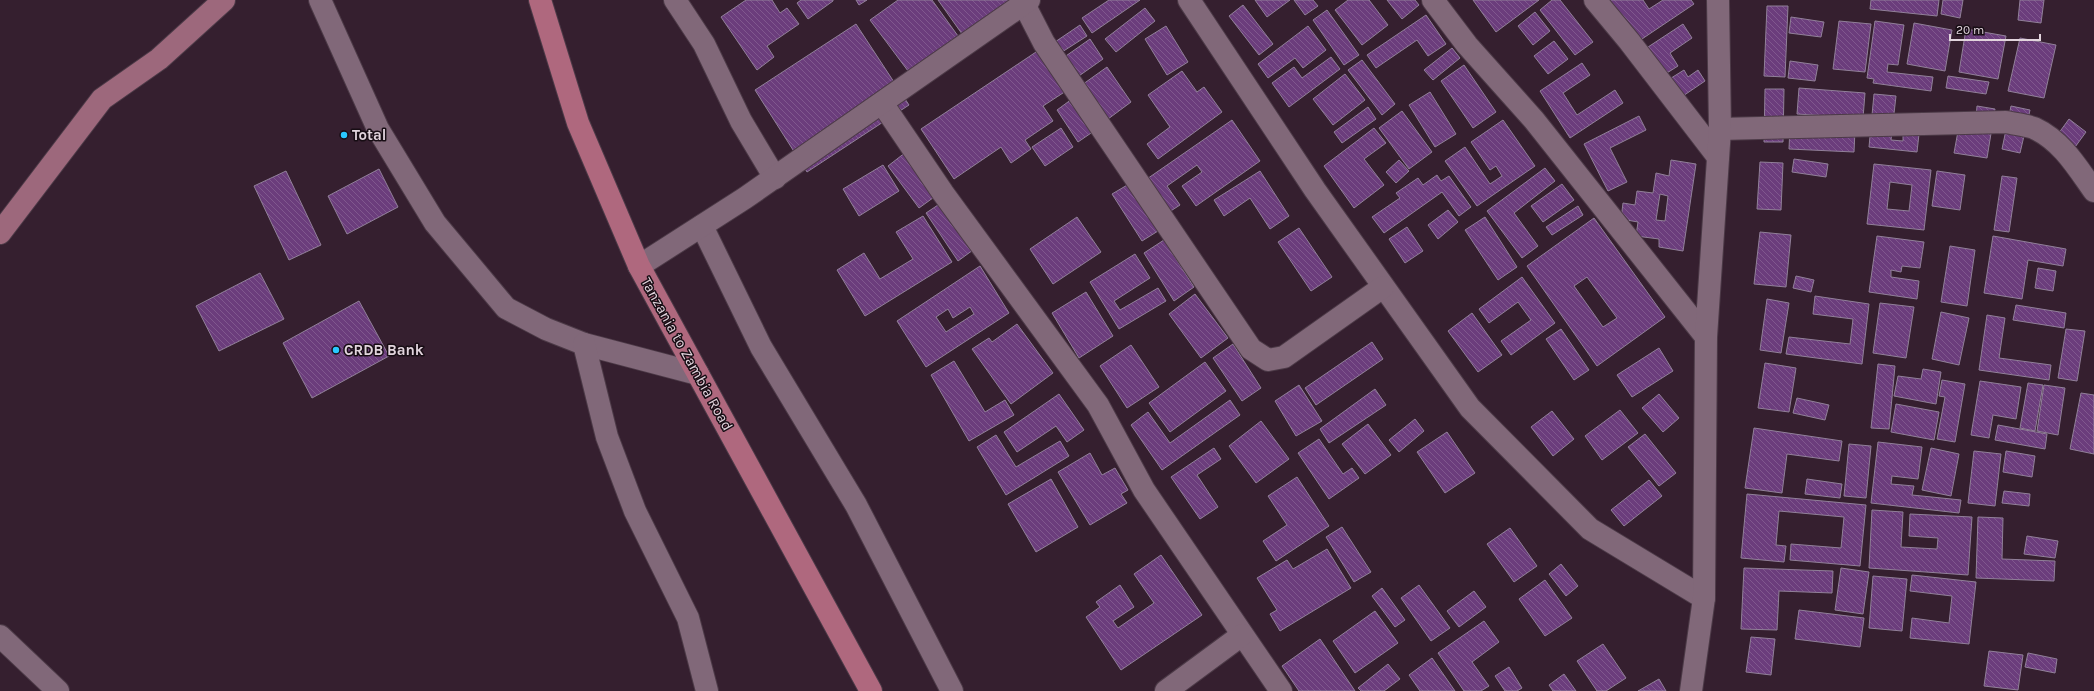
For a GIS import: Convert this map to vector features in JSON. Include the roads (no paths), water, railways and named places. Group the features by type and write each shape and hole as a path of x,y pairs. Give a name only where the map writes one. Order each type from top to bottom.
{"highway":[{"name":"Tanzania to Zambia Road","path":"540,0 578,123 639,266 871,691"}],"main road":[{"path":"0,233 102,99 159,59 224,0"}],"street":[{"path":"320,0 378,129 435,223 506,308 546,328 584,344 698,374"},
{"path":"675,0 704,44 742,121 775,178"},
{"path":"1189,0 1302,171 1470,408 1590,529 1704,598"},
{"path":"1433,0 1467,45 1534,120 1706,337"},
{"path":"1595,0 1629,41 1718,157"},
{"path":"1691,691 1704,598 1706,337 1720,129 1718,0"},
{"path":"639,266 775,178 1027,2 1044,43 1251,349 1268,360 1284,357 1383,287"},
{"path":"882,104 943,193 1098,405 1144,490 1281,691"},
{"path":"1720,129 2006,122 2033,128 2050,138 2072,158 2094,191"},
{"path":"702,226 761,347 856,505 952,691"},
{"path":"584,344 607,437 635,510 688,618 707,691"},
{"path":"1166,691 1242,635"},
{"path":"0,636 58,691"}],"place":[{"name":"Total","path":"344,135"},
{"name":"CRDB Bank","path":"336,350"}]}
